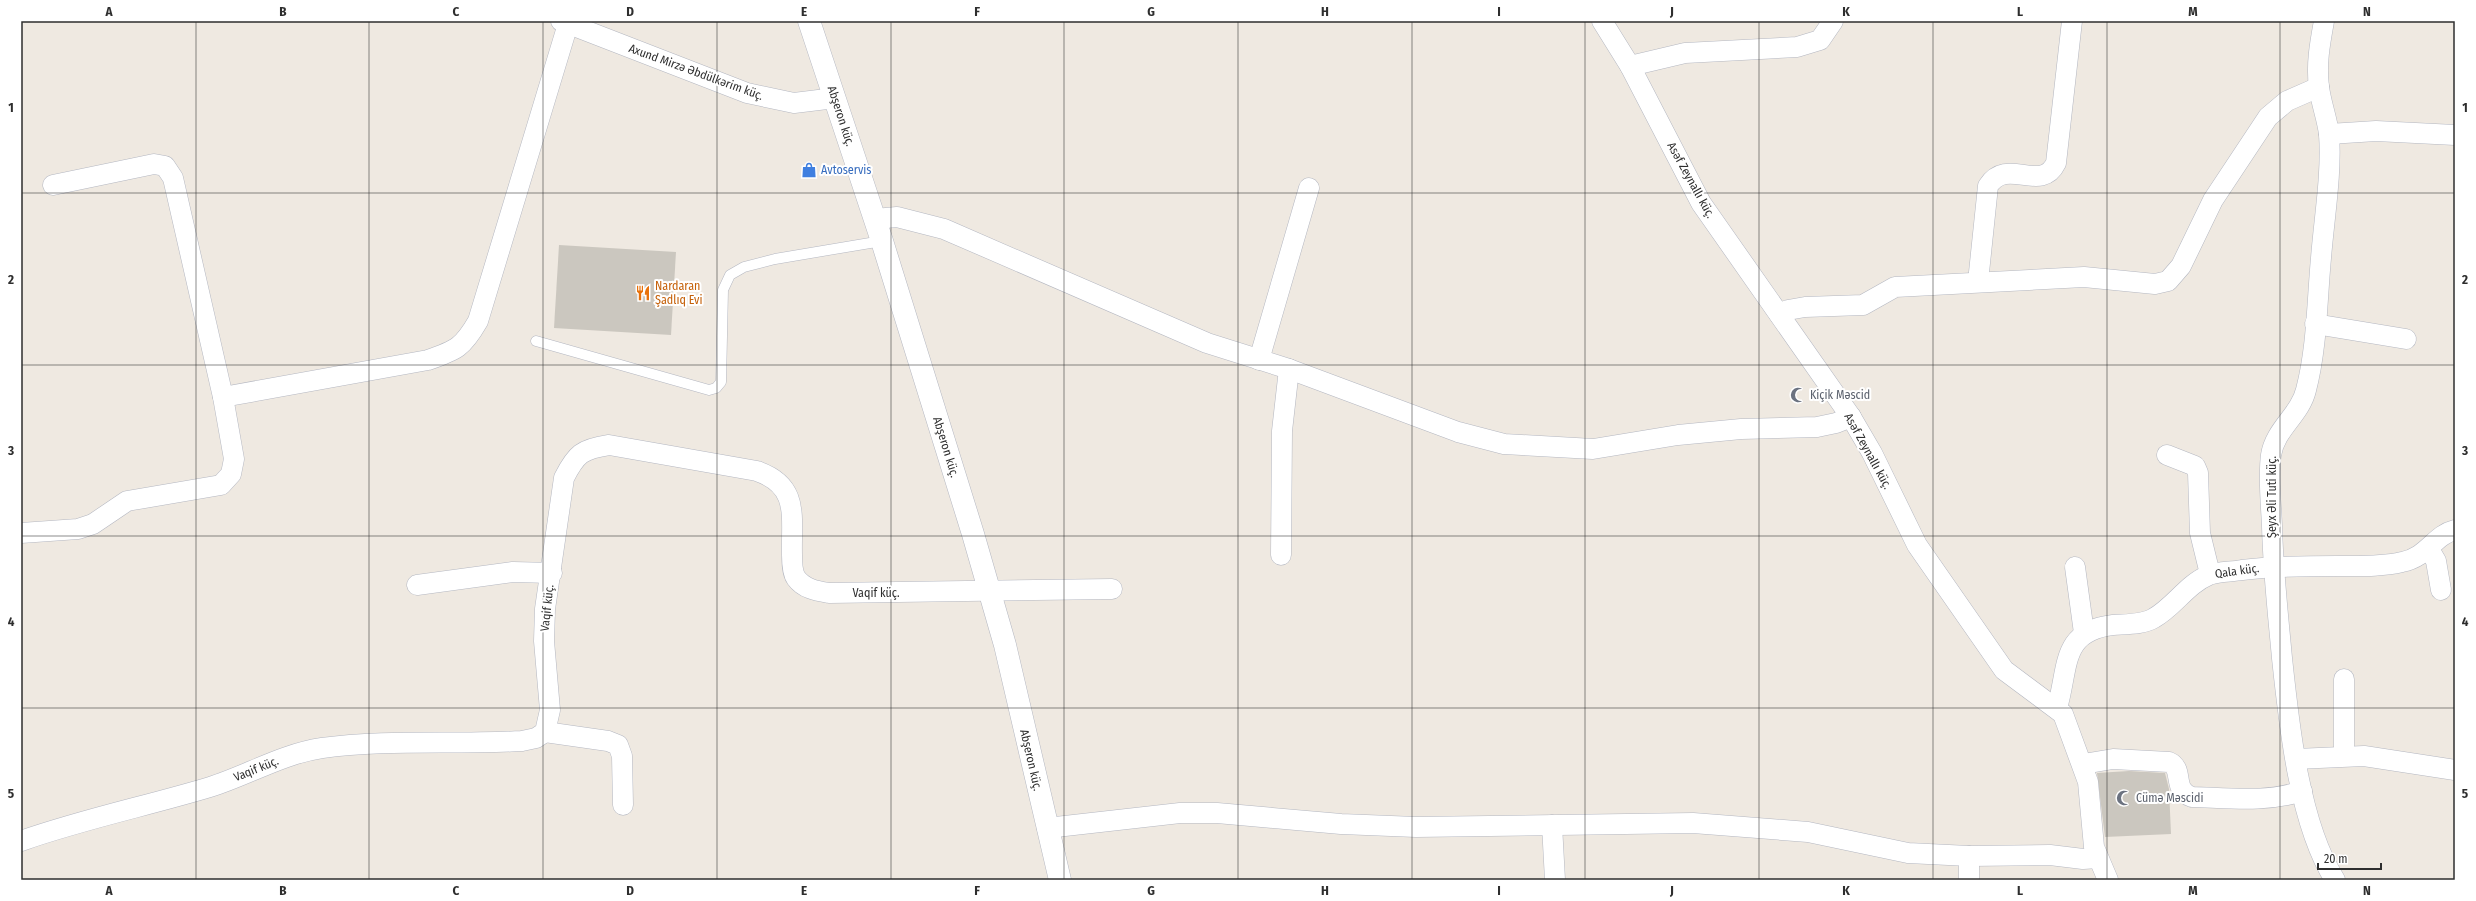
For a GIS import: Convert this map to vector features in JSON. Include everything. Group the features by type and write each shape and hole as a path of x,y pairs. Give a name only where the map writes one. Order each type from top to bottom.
{"main road":[{"name":"Abşeron küç.","path":"809,21 882,241 990,592 1060,880"}],"street":[{"name":"Asəf Zeynallı küç.","path":"1602,21 1630,66 1701,203 1850,417 1872,453 1917,545 2004,670 2057,708 2068,725 2088,782 2094,847 2108,880"},
{"path":"1630,66 1684,53 1797,47 1820,40 1832,21"},
{"path":"1978,282 1988,186 1993,178 2000,174 2045,176 2051,172 2056,163 2072,21"},
{"name":"Şeyx Əli Tuti küç.","path":"2324,21 2318,53 2319,87 2329,134 2315,324 2306,390 2301,405 2276,438 2271,454 2273,566 2290,728 2302,791 2318,844 2335,880"},
{"name":"Axund Mirzə Əbdülkərim küç.","path":"564,23 747,93 794,104 835,98"},
{"path":"223,397 428,360 452,352 467,340 478,321 564,23"},
{"path":"1779,314 1788,310 1805,307 1863,305 1895,287 2084,277 2155,284 2168,281 2181,266 2213,200 2268,117 2286,101 2319,87"},
{"path":"2329,134 2376,131 2455,135"},
{"path":"21,533 26,534 78,529 93,524 127,501 221,485 231,474 234,459 223,397 173,178 165,166 154,164 53,185"},
{"path":"1259,360 1310,188"},
{"path":"875,219 897,217 944,229 1207,343 1289,369 1458,432 1504,444 1593,449 1686,434 1741,429 1817,427 1850,417"},
{"path":"2315,324 2406,339"},
{"path":"1281,555 1282,431 1289,369"},
{"name":"Vaqif küç.","path":"21,841 58,828 212,786 284,758 321,748 356,745 522,741 536,738 545,732 550,710 544,641 546,609 564,478 574,459 589,448 609,445 757,471 773,476 783,486 789,499 792,564 796,578 809,589 829,593 990,592 1112,589"},
{"path":"2167,455 2195,466 2198,473 2200,533 2210,574"},
{"name":"Qala küç.","path":"2057,708 2062,689 2065,664 2071,646 2084,633 2100,627 2154,619 2196,583 2210,574 2273,566 2367,566 2402,562 2417,557 2429,549 2441,536 2455,530"},
{"path":"2429,549 2436,561 2440,590"},
{"path":"2075,567 2084,633"},
{"path":"417,585 514,572 552,573"},
{"path":"2344,679 2344,756"},
{"path":"545,732 608,741 618,745 622,756 623,805"},
{"path":"2296,759 2364,756 2455,770"},
{"path":"2082,764 2113,759 2169,762 2177,770 2180,788 2184,794 2192,797 2267,798 2302,791"},
{"path":"1047,828 1180,813 1217,813 1341,824 1416,827 1693,823 1808,832 1908,853 1969,856 2050,855 2083,859 2098,858"},
{"path":"1552,824 1555,880"},
{"path":"1969,856 1969,880"}],"lane":[{"path":"536,340 708,390 716,388 721,382 724,290 730,275 744,267 775,259 882,241"}],"building":[{"path":"559,245 676,252 671,335 554,328"},
{"path":"2129,771 2165,773 2169,789 2171,834 2105,837 2097,773"}],"place":[{"name":"Avtoservis","path":"809,170"},
{"name":"Nardaran Şadlıq Evi","path":"643,293"},
{"name":"Kiçik Məscid","path":"1798,395"},
{"name":"Cümə Məscidi","path":"2124,798"}]}
